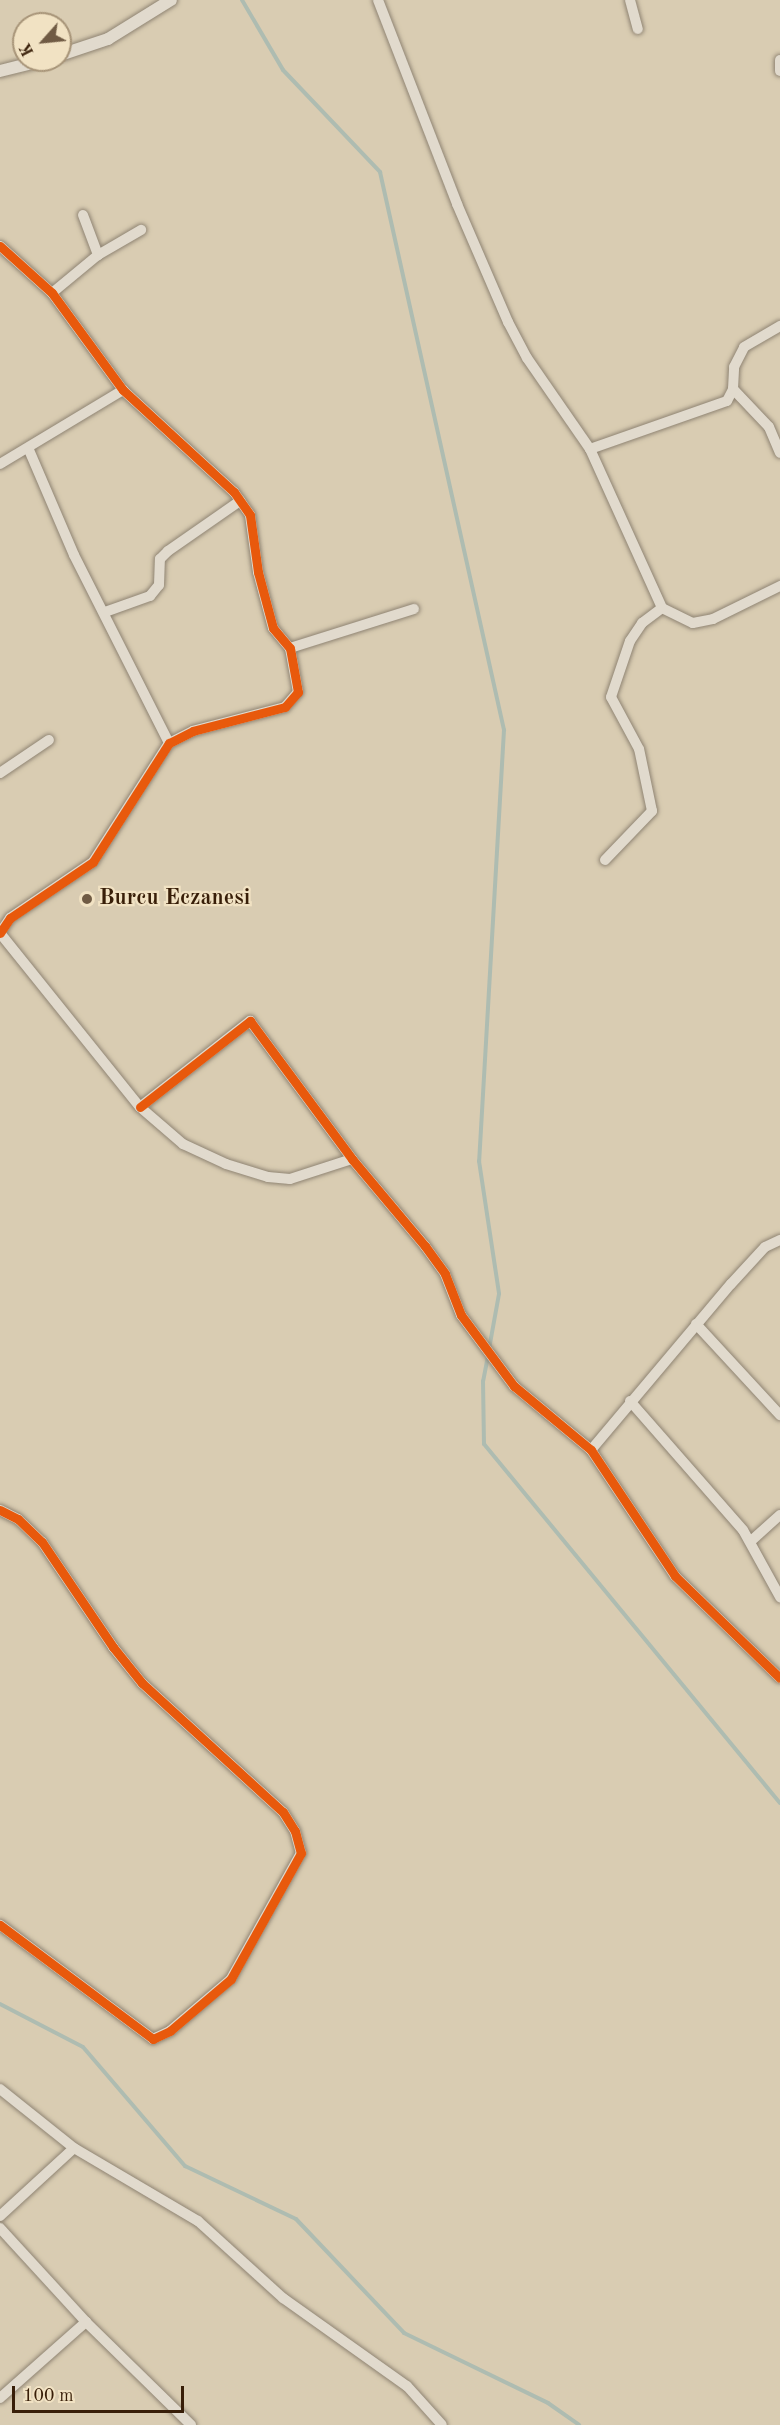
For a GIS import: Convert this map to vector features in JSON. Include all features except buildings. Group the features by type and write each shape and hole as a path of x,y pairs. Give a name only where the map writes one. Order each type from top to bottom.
{"street":[{"path":"72,51 108,39 171,0"},
{"path":"378,0 457,204 508,322 527,358 590,448 662,608 693,622 703,621 780,586"},
{"path":"630,0 638,29"},
{"path":"780,60 780,71"},
{"path":"83,215 98,255"},
{"path":"52,293 98,255 141,230"},
{"path":"0,246 52,293 123,390 240,501 250,515 258,572 273,628 290,648 298,692 285,707 194,731 169,743 93,862 10,918 0,933 140,1107 183,1144 226,1164 268,1178 290,1179 352,1159"},
{"path":"590,448 727,401 733,389 734,367 744,347 780,326"},
{"path":"733,389 768,427 780,453"},
{"path":"0,464 29,450 123,390"},
{"path":"29,450 74,555 105,612 169,743"},
{"path":"105,612 150,597 159,585 160,559 240,501"},
{"path":"605,860 652,811 639,749 610,697 630,641 642,623 662,608"},
{"path":"290,648 414,609"},
{"path":"0,773 49,741"},
{"path":"140,1107 250,1021 352,1159 438,1265 461,1314 514,1386 591,1450 675,1576 780,1678"},
{"path":"591,1450 630,1401 765,1247 780,1240"},
{"path":"696,1324 780,1415"},
{"path":"630,1401 751,1541 780,1597"},
{"path":"0,1510 18,1519 42,1542 113,1647 142,1683 283,1812 296,1831 301,1853 231,1979 170,2031 153,2039 0,1925"},
{"path":"751,1541 780,1515"},
{"path":"0,2089 74,2148 198,2222 283,2298 406,2386 442,2425"},
{"path":"0,2216 74,2148"},
{"path":"0,2228 86,2322 190,2425"},
{"path":"0,2398 86,2322"}],"waterway":[{"path":"242,0 283,70 380,172 504,730 479,1161 499,1294 489,1349"},
{"path":"488,1356 483,1381 484,1444 780,1803"},
{"path":"0,2004 83,2047 185,2166 296,2219 404,2333 548,2403 579,2425"}],"cycle path":[{"path":"0,246 52,293 123,390 234,492 250,515 258,572 273,628 290,648 298,692 285,707 193,731 169,743 93,862 10,918 0,933"},
{"path":"140,1107 250,1021 352,1159 425,1246 445,1274 461,1315 514,1386 591,1450 675,1576 780,1678"},
{"path":"0,1510 18,1519 42,1542 113,1647 142,1683 283,1812 295,1831 301,1853 231,1979 170,2031 153,2039 0,1925"}],"place":[{"name":"Burcu Eczanesi","path":"87,899"}]}
